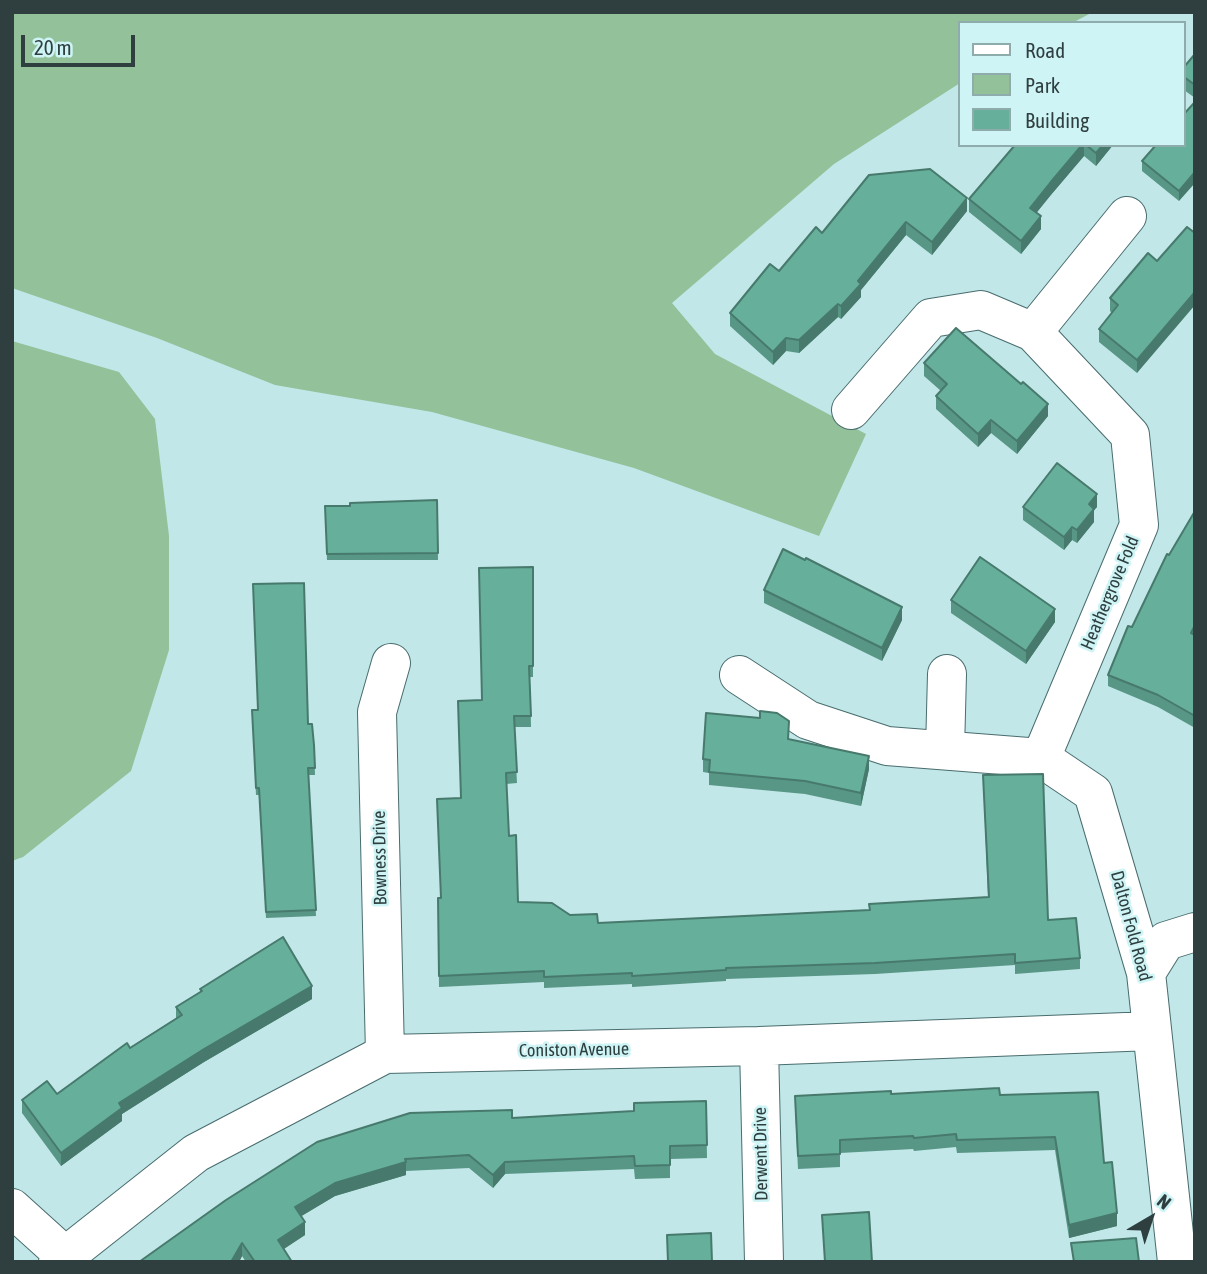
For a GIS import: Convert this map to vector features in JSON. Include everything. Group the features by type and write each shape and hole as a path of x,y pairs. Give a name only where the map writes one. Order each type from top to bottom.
{"street":[{"path":"1033,332 1127,216"},
{"name":"Heathergrove Fold","path":"851,410 931,318 981,310 1033,332 1130,435 1139,525 1041,758"},
{"name":"Bowness Drive","path":"385,1054 377,712 391,663"},
{"path":"945,750 947,674"},
{"name":"Dalton Fold Road","path":"738,675 808,720 887,746 1041,758 1093,793 1146,973 1177,1262"},
{"path":"1146,973 1166,941 1195,932"},
{"name":"Coniston Avenue","path":"61,1259 196,1153 385,1054 759,1046 1152,1031"},
{"name":"Derwent Drive","path":"759,1046 764,1262"},
{"path":"12,1208 61,1259"}],"green space":[{"path":"12,12 1093,12 1076,21 958,21 958,84 834,164 672,303 715,354 866,434 819,536 634,468 432,412 275,385 157,338 12,288"},
{"path":"12,341 119,372 155,419 169,536 169,650 131,771 23,857 12,861"}],"building":[{"path":"1195,54 1195,85 1186,78 1186,65"},
{"path":"1194,103 1195,172 1179,191 1142,161 1154,147 1186,147 1186,112"},
{"path":"1013,147 1080,147 1030,208 1041,216 1021,241 969,199"},
{"path":"1088,147 1101,147 1096,153"},
{"path":"930,169 967,198 932,242 906,222 858,281 861,284 841,306 838,304 799,340 786,338 773,352 730,313 770,264 779,271 816,227 822,233 869,175"},
{"path":"1187,227 1195,233 1195,292 1137,360 1099,329 1118,305 1110,298 1148,253 1157,261"},
{"path":"956,328 1048,404 1017,441 991,420 978,434 936,396 947,384 924,363"},
{"path":"1057,463 1097,494 1089,504 1094,509 1077,530 1072,527 1064,537 1023,507"},
{"path":"437,500 438,553 327,554 325,506"},
{"path":"1195,511 1195,625 1191,633 1195,635 1195,716 1158,695 1108,675 1128,626 1132,627 1167,554 1169,555"},
{"path":"783,549 902,607 882,648 764,590"},
{"path":"980,557 1055,609 1026,651 951,600"},
{"path":"533,567 533,666 529,666 531,716 514,716 517,772 506,773 509,836 516,835 518,902 552,903 570,915 597,914 598,923 870,910 869,904 989,897 983,775 1043,774 1048,920 1076,918 1080,958 1015,963 1015,954 875,963 726,968 632,976 632,973 544,977 544,971 439,976 438,898 441,898 437,799 461,798 458,701 482,700 479,568"},
{"path":"304,583 308,724 312,724 315,768 308,768 316,910 266,912 252,710 258,710 253,584"},
{"path":"760,711 777,713 789,721 788,739 869,756 861,793 805,781 709,772 710,760 703,759 706,713 760,718"},
{"path":"283,937 312,986 204,1049 119,1103 122,1108 61,1153 22,1100 47,1081 57,1094 127,1043 130,1048 182,1015 176,1007"},
{"path":"999,1088 1000,1095 1098,1092 1104,1163 1112,1162 1117,1213 1069,1225 1055,1137 957,1140 956,1134 840,1140 840,1154 798,1156 795,1096"},
{"path":"706,1101 707,1145 670,1146 670,1165 635,1166 634,1156 505,1162 493,1175 469,1155 405,1159 406,1162 335,1183 295,1207 305,1222 278,1240 292,1262 255,1262 242,1243 231,1262 139,1262 226,1200 317,1142 410,1113 512,1110 512,1118 634,1111 634,1103"},
{"path":"869,1212 872,1262 825,1262 822,1215"},
{"path":"711,1233 712,1262 668,1262 667,1235"},
{"path":"1136,1238 1139,1262 1074,1262 1071,1243"}]}
